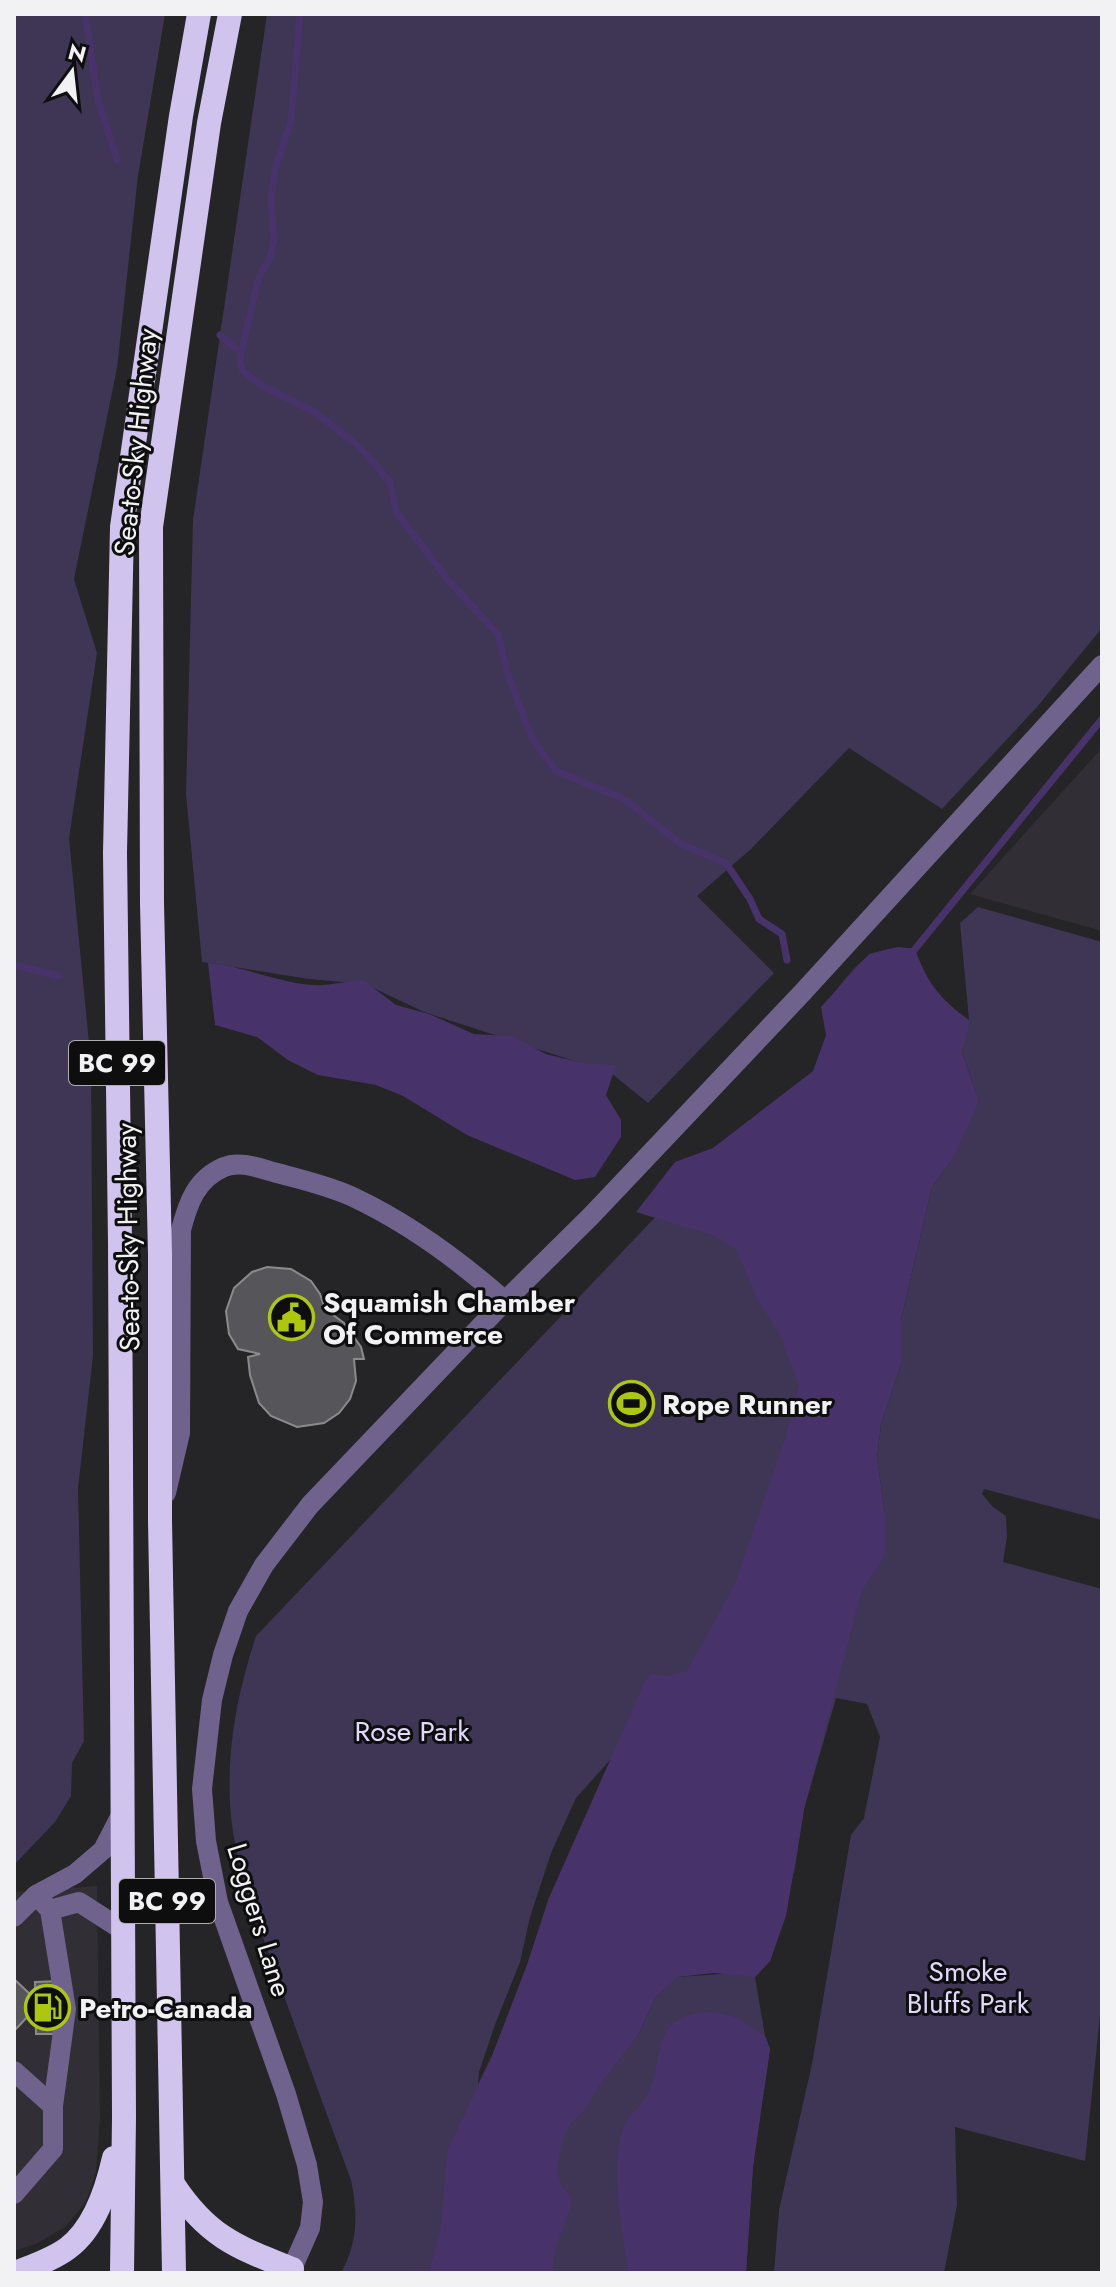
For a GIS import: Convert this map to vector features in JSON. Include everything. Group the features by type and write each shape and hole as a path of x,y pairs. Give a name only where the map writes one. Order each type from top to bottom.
{"highway":[{"name":"Sea-to-Sky Highway","path":"122,2273 120,1243 115,853 122,527 181,116 199,14"},
{"name":"Sea-to-Sky Highway","path":"174,2273 160,1521 160,1254 152,903 151,527 209,123 230,14"},
{"path":"15,2273 68,2248 82,2234 109,2180 124,2117"},
{"path":"173,2184 189,2209 219,2236 289,2272"}],"street":[{"name":"Loggers Lane","path":"289,2272 302,2252 310,2228 313,2202 307,2165 286,2094 218,1902 206,1841 202,1789 212,1700 238,1611 264,1565 310,1505 814,981 1102,665"},
{"path":"160,1521 180,1433 181,1230 189,1199 210,1175 234,1164 248,1165 351,1196 401,1223 485,1282 505,1301"},
{"path":"14,1917 36,1895 75,1874 103,1850 121,1815"},
{"path":"14,2194 53,2149 53,2106 66,2009 50,1910 36,1895"},
{"path":"50,1910 79,1902 121,1929"},
{"path":"14,2071 53,2106"}],"shaded area":[{"path":"1102,748 1102,931 970,894"},
{"path":"898,947 915,949 924,972 936,990 970,1021 962,1052 979,1101 954,1157 932,1187 901,1320 901,1364 881,1424 877,1457 885,1514 885,1556 862,1591 804,1809 786,1916 770,1961 755,1977 713,1973 677,1977 655,1998 639,2034 599,2085 587,2107 570,2124 562,2142 557,2169 561,2186 572,2198 557,2245 554,2273 429,2273 441,2228 447,2152 492,2056 549,1898 646,1679 652,1674 667,1676 687,1671 734,1586 785,1439 799,1385 779,1333 756,1297 736,1249 712,1235 636,1212 675,1162 713,1148 813,1071 826,1035 821,1007 869,954"},
{"path":"208,963 312,985 363,980 396,1005 429,1014 474,1034 512,1036 546,1054 582,1063 616,1065 606,1095 621,1120 621,1137 595,1177 575,1180 467,1135 403,1096 376,1085 318,1075 288,1060 257,1037 215,1025"},
{"path":"97,1886 100,2120 96,2172 86,2202 65,2227 36,2244 14,2251 14,1892"},
{"path":"714,2012 735,2017 765,2036 770,2049 753,2166 746,2273 629,2273 617,2165 622,2132 649,2092 669,2027 693,2015"}],"green space":[{"path":"14,14 165,14 138,176 117,368 74,579 97,653 69,838 91,1063 93,1356 78,1488 84,1741 72,1763 71,1796 55,1822 14,1865"},
{"path":"267,14 1102,14 1102,628 1037,707 942,809 849,748 751,849 697,896 774,973 648,1103 611,1073 424,1012 365,984 309,979 202,962 186,794 193,520"},
{"name":"Smoke Bluffs Park","path":"978,907 1102,942 1102,1520 984,1489 982,1494 1006,1516 1003,1562 1102,1589 1102,1996 1085,2161 955,2127 957,2205 944,2273 774,2273 779,2210 812,2064 851,1835 864,1818 880,1737 867,1704 836,1698 804,1809 795,1868 770,1961 755,1977 770,2049 753,2166 746,2273 486,2273 524,2172 639,2034 655,1998 676,1977 722,1974 847,1645 862,1590 885,1556 885,1514 877,1458 881,1424 901,1364 901,1320 932,1187 951,1161 976,1092 962,1052 828,1000 855,968 874,954 899,948 915,949 935,989 969,1020 960,923"},
{"name":"Rose Park","path":"664,1208 746,1249 815,1381 784,1481 453,2273 341,2273 351,2250 355,2228 351,2180 255,1914 241,1870 232,1826 232,1739 239,1698 256,1636","holes":["611,1759 549,1898 527,1965 478,2084 496,2022 520,1962 530,1917 551,1853 576,1798"]}],"building":[{"path":"267,1267 291,1269 311,1281 325,1309 344,1323 361,1347 364,1359 354,1359 356,1381 350,1399 339,1413 324,1423 297,1427 271,1416 259,1403 250,1375 248,1357 260,1354 238,1349 229,1334 226,1311 234,1288 252,1272"},
{"path":"14,1979 32,1996 32,2012 14,2031"},
{"name":"Petro-Canada","path":"59,1981 60,2034 36,2034 35,1982"}],"waterway":[{"path":"85,14 98,100 117,160"},
{"path":"300,14 291,121 275,168 271,199 274,241 270,258 259,277 241,353 243,371 259,384 315,412 361,448 390,482 396,512 448,580 498,634 507,672 532,738 556,771 624,799 681,844 726,863 750,899 759,919 782,934 787,960"},
{"path":"220,335 241,353"},
{"path":"911,954 1102,719"},
{"path":"14,965 58,976"}],"place":[{"name":"Squamish Chamber Of Commerce","path":"292,1318"},
{"name":"Rope Runner","path":"631,1404"},
{"name":"Petro-Canada","path":"48,2008"}]}
